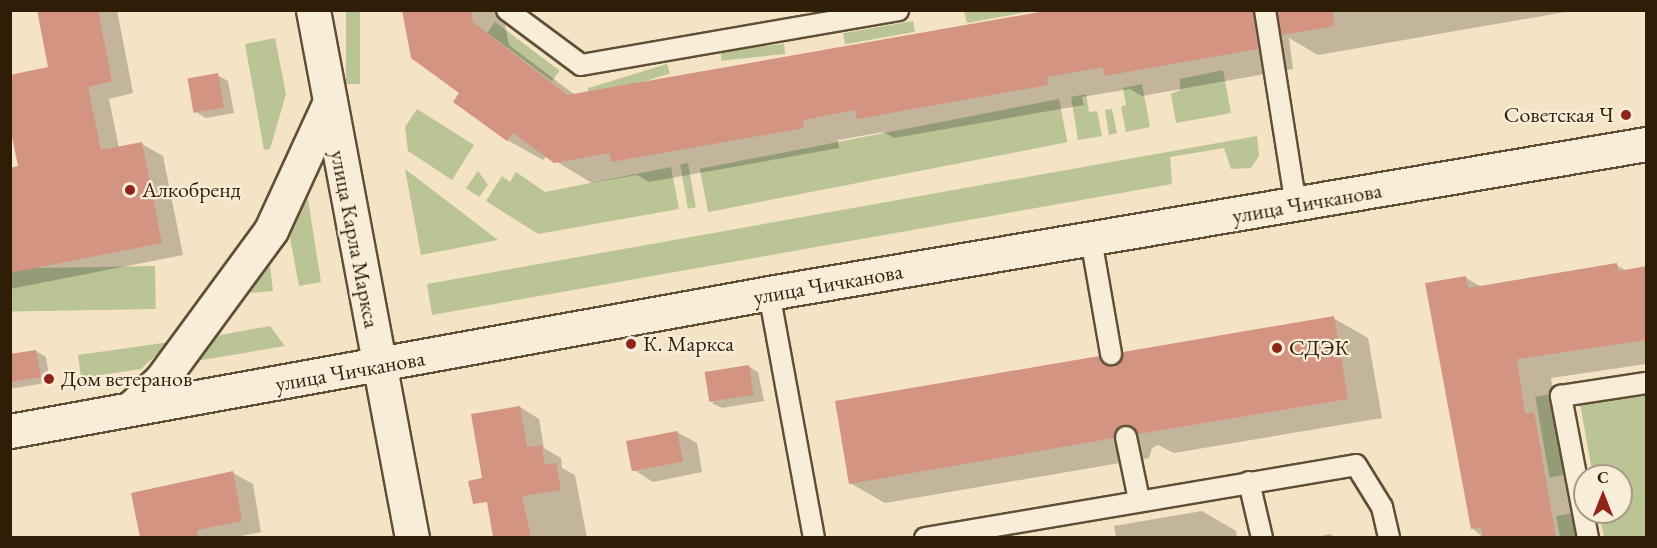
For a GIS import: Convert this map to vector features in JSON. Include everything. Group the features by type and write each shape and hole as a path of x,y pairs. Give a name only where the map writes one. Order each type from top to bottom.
{"main road":[{"name":"улица Карла Маркса","path":"313,10 412,537"},
{"path":"130,410 161,380 271,230 330,102"},
{"name":"улица Чичканова","path":"10,430 380,366 769,293 1647,144"}],"lane":[{"path":"507,10 581,65 898,10"},
{"path":"1265,10 1296,205"},
{"path":"1091,239 1111,354"},
{"path":"769,293 814,537"},
{"path":"1588,537 1561,396 1647,384"},
{"path":"1126,436 1139,500"},
{"path":"926,537 1356,465 1382,507 1389,537"},
{"path":"1250,482 1262,537"}],"green space":[{"path":"976,10 1033,11 967,23 964,12"},
{"path":"346,11 360,11 360,84 346,84"},
{"path":"913,21 915,32 845,44 843,33"},
{"path":"495,22 560,71 552,81 487,32"},
{"path":"275,38 286,94 270,149 264,150 245,44"},
{"path":"784,44 785,54 721,61 720,51"},
{"path":"667,64 670,74 591,98 588,88"},
{"path":"1223,70 1231,113 1176,123 1171,94 1180,90 1180,79"},
{"path":"1142,84 1150,127 1126,132 1121,107 1126,105 1123,88"},
{"path":"1086,94 1089,112 1097,111 1102,136 1078,140 1071,97"},
{"path":"1059,99 1067,142 708,212 700,169"},
{"path":"417,109 474,145 452,180 408,151 405,127"},
{"path":"1112,109 1117,133 1109,135 1105,110"},
{"path":"1257,136 1259,156 1251,168 1231,169 1224,148 1170,157 1172,184 432,315 427,284"},
{"path":"688,163 696,207 688,209 680,164"},
{"path":"671,167 679,209 538,234 486,201 502,176 510,182 516,172 545,192"},
{"path":"405,169 498,240 421,255"},
{"path":"478,171 488,185 479,197 466,188"},
{"path":"304,174 321,282 299,286 284,205"},
{"path":"267,241 273,291 251,293 250,283"},
{"path":"155,266 156,309 10,312 10,269"},
{"path":"270,326 285,346 196,361 195,349 210,337"},
{"path":"170,342 141,369 81,378 78,355"},
{"path":"1551,394 1565,475 1549,478 1535,397"},
{"path":"1646,394 1646,537 1604,537 1601,524 1633,524 1633,464 1591,464 1580,404"},
{"path":"1573,513 1573,524 1575,524 1578,537 1560,537 1556,516"}],"building":[{"path":"37,10 98,10 112,81 88,87 101,150 142,142 162,243 10,273 10,168 18,166 10,127 10,75 48,67"},
{"path":"402,10 471,10 473,22 567,95 1051,10 1253,10 1258,49 1104,76 1103,67 1047,77 1048,85 857,119 855,110 803,120 804,128 611,162 610,153 554,163 513,133 507,141 453,102 459,93 411,58"},
{"path":"1277,10 1333,10 1334,26 1281,35"},
{"path":"218,73 224,107 194,113 187,78"},
{"path":"1617,263 1618,271 1647,266 1647,340 1517,359 1525,414 1534,412 1556,537 1483,537 1481,527 1471,529 1425,283 1466,276 1468,288"},
{"path":"1334,316 1348,399 1138,434 1135,429 1124,425 1118,428 1114,438 849,484 835,401 1099,356 1102,362 1112,366 1119,363 1123,352"},
{"path":"36,350 41,377 10,382 10,354"},
{"path":"749,365 754,395 709,402 705,372"},
{"path":"520,406 527,447 542,445 545,465 556,463 561,490 522,496 531,537 493,537 487,502 473,504 468,481 482,478 471,414"},
{"path":"677,431 683,461 632,471 626,441"},
{"path":"233,471 242,521 197,530 198,537 140,537 131,493"}],"place":[{"name":"Советская Ч","path":"1626,115"},
{"name":"Алкобренд","path":"130,190"},
{"name":"К. Маркса","path":"631,344"},
{"name":"СДЭК","path":"1277,348"},
{"name":"Дом ветеранов","path":"49,379"}]}
